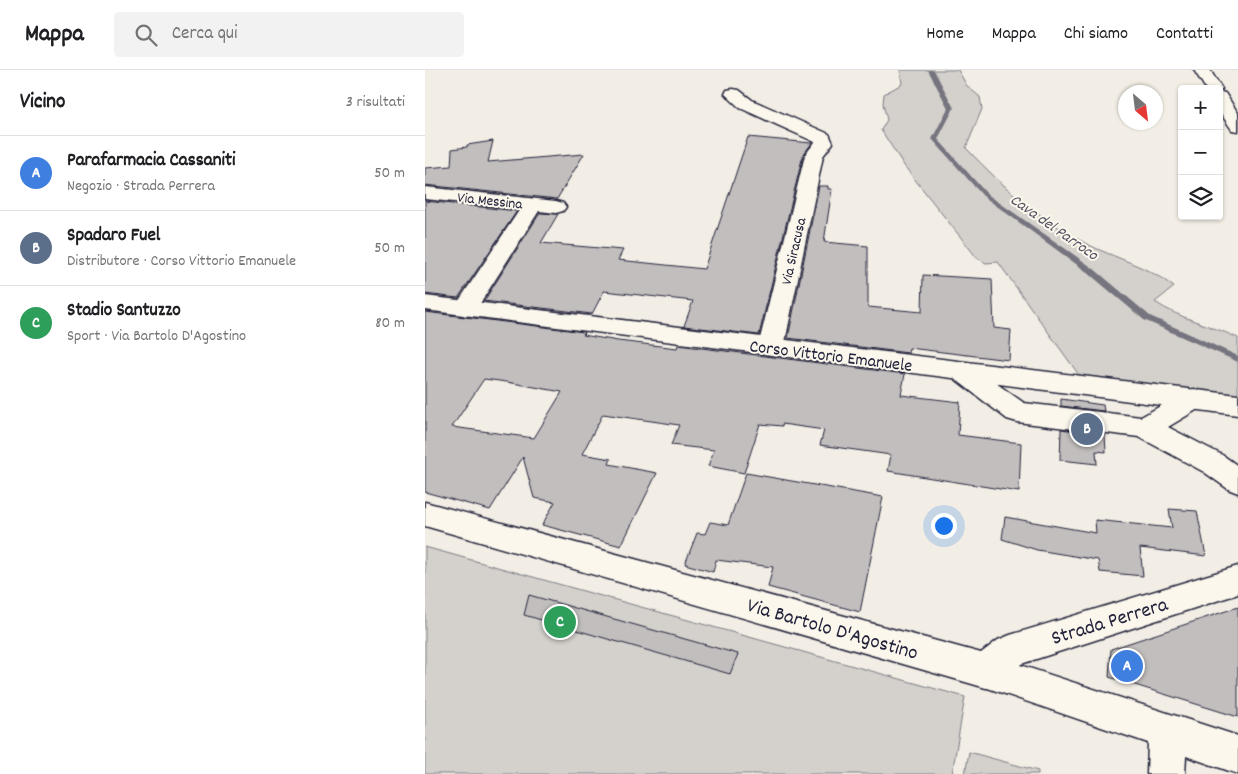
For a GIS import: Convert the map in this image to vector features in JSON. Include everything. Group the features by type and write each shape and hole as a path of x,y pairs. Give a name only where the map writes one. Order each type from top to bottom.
{"main road":[{"path":"1202,70 1211,85"},
{"name":"Via Siracusa","path":"733,94 746,104 823,138 824,143 814,156 771,347"},
{"path":"1223,103 1238,126"},
{"name":"Via Messina","path":"425,192 556,207"},
{"path":"466,308 533,205"},
{"name":"Corso Vittorio Emanuele","path":"425,303 1238,405"},
{"path":"963,372 1017,412 1145,428 1214,464 1238,480"},
{"path":"1145,428 1193,399"},
{"name":"Via Bartolo D'Agostino","path":"425,514 986,671 1238,755"},
{"name":"Strada Perrera","path":"986,671 1010,651 1238,580"},
{"path":"1166,774 1167,732"}],"shaded area":[{"path":"900,70 958,70 967,86 980,97 982,109 966,148 993,175 1036,212 1068,233 1085,243 1153,273 1174,287 1155,302 1175,313 1238,338 1238,395 1079,375 998,262 986,263 977,258 905,167 881,130 887,120 883,104 884,94 902,84"},
{"path":"425,547 965,697 952,774 425,774"},
{"path":"969,752 1038,771 1038,774 965,774"}],"building":[{"path":"748,137 812,143 803,155 759,335 684,326 693,301 604,291 592,314 484,301 540,213 558,214 541,243 623,250 618,260 704,269"},
{"path":"493,141 488,162 584,154 557,199 425,185 425,168 451,166 452,149"},
{"path":"819,186 828,186 828,189 832,189 824,242 868,246 868,307 922,312 923,275 992,279 994,328 1011,330 1009,360 909,348 908,353 788,338"},
{"path":"425,201 517,211 458,298 425,294"},
{"path":"425,312 584,332 583,335 618,341 677,348 678,345 905,374 901,395 960,402 958,435 1021,443 1019,492 888,471 891,455 820,445 824,430 782,424 782,426 760,424 744,473 708,466 714,450 671,445 679,425 603,414 582,454 611,459 609,464 657,473 621,546 542,525 555,502 534,498 523,457 490,510 425,492","holes":["484,379 562,392 534,438 452,427"]},
{"path":"1061,399 1103,405 1104,411 1061,406"},
{"path":"1061,429 1105,435 1106,452 1096,451 1097,464 1060,460"},
{"path":"746,473 883,497 860,612 768,587 773,567 716,560 713,572 685,564 697,533 705,534 710,522 728,525"},
{"path":"1169,509 1197,511 1206,556 1140,548 1143,576 1100,572 1098,560 1037,550 1002,539 1005,517 1096,533 1095,520 1172,528"},
{"path":"529,595 738,654 730,674 524,615"},
{"path":"1238,607 1238,717 1109,677 1111,649"}],"waterway":[{"name":"Cava del Parroco","path":"931,70 951,108 935,139 985,195 1090,270 1147,318 1238,359"}],"place":[{"name":"Spadaro Fuel","path":"1087,429"},
{"name":"Stadio Santuzzo","path":"560,622"},
{"name":"Parafarmacia Cassaniti","path":"1127,666"}]}
